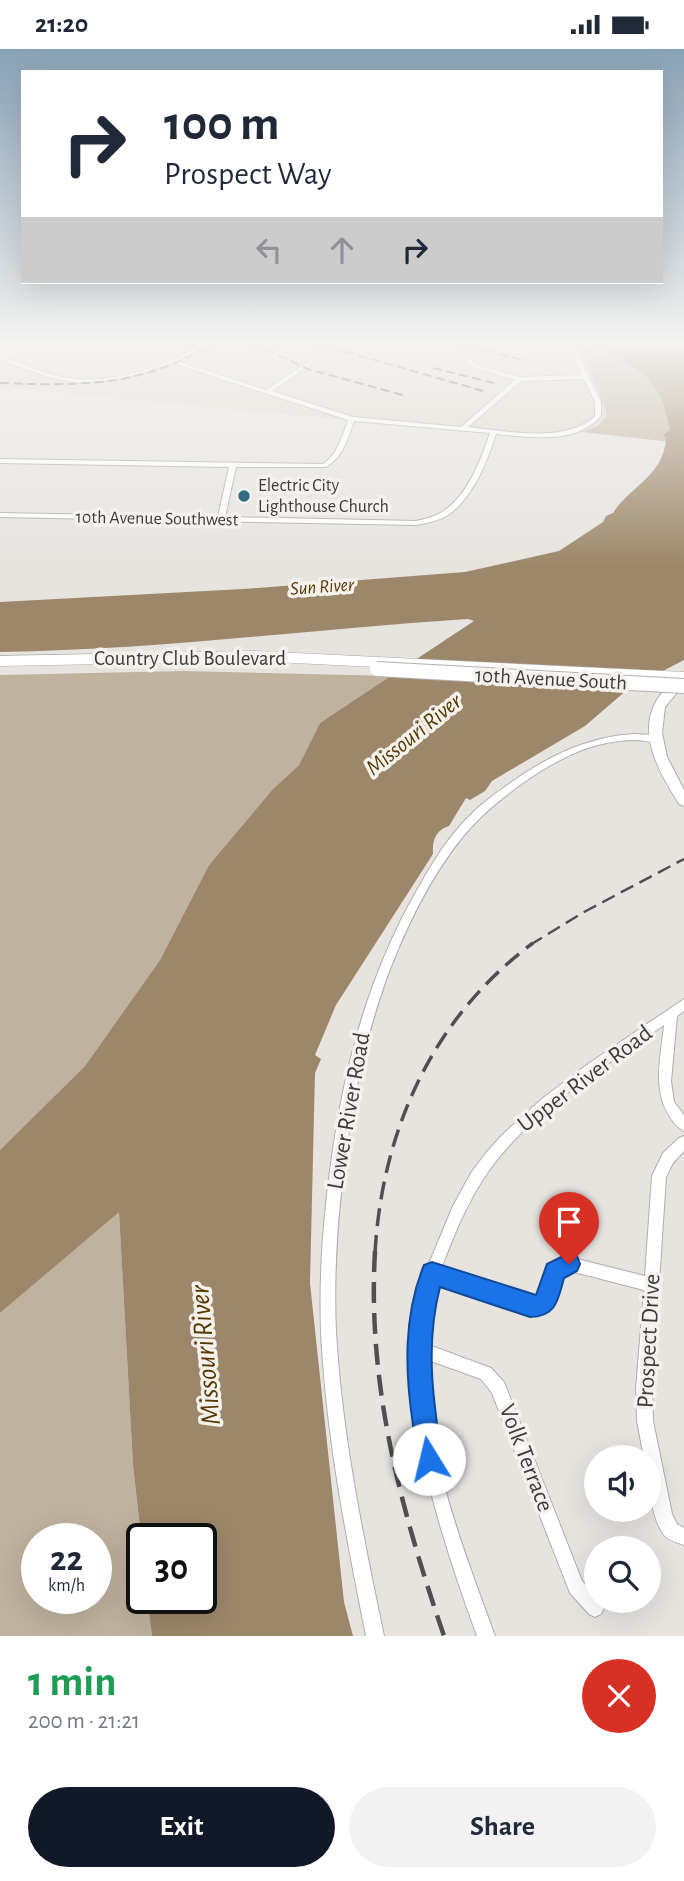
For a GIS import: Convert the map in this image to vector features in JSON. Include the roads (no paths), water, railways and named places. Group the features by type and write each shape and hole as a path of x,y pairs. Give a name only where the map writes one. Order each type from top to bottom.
{"highway":[{"name":"Country Club Boulevard","path":"0,661 254,656 378,665"},
{"name":"Country Club Boulevard","path":"0,670 378,665"},
{"name":"10th Avenue South","path":"378,665 684,677"},
{"name":"10th Avenue South","path":"378,665 684,686"}],"main road":[{"path":"684,677 659,706 655,738 662,765 684,801"}],"street":[{"path":"349,418 541,436 563,434 590,424 594,418"},
{"path":"461,429 474,418"},
{"path":"0,461 324,466 332,462 340,450 352,419"},
{"name":"10th Avenue Southwest","path":"0,516 409,524 439,517 457,502 490,445 493,433"},
{"path":"220,520 233,465"},
{"name":"Lower River Road","path":"375,1636 357,1551 339,1426 328,1289 337,1169 349,1086 365,1023 384,964 444,851 469,820 486,804 546,762 583,744 628,735 655,738"},
{"name":"Upper River Road","path":"486,1636 433,1479 420,1395 418,1349 423,1308 432,1273 444,1237 466,1192 508,1138 540,1109 684,1004"},
{"path":"671,1013 671,1040 664,1084 669,1105 684,1125"},
{"name":"Prospect Drive","path":"684,1142 668,1158 659,1177 644,1389 645,1421 664,1515 671,1530 684,1537"},
{"path":"432,1273 530,1306 542,1306 547,1299 555,1271 569,1264 652,1285"},
{"name":"Volk Terrace","path":"418,1349 486,1373 498,1388 576,1587 584,1596"}],"water":[{"path":"667,418 684,418 684,660 628,689 585,726 492,781 485,791 470,800 466,798 449,826 436,836 433,854 336,1005 315,1055 321,1059 315,1073 310,1283 344,1602 353,1636 152,1636 149,1614 217,1614 217,1523 139,1523 133,1465 119,1212 0,1313 0,1150 85,1066 160,960 209,865 273,789 299,765 320,723 474,621 468,619 410,623 117,647 0,652 0,602 243,589 465,572 559,551 603,522 653,471 664,451 666,438 663,435 670,430"}],"railway":[{"path":"532,944 584,912 684,859"},
{"path":"375,1253 380,1207 389,1163 402,1120 419,1080 441,1041 467,1005 532,944"},
{"path":"375,1251 376,1350 390,1447 414,1542 444,1636"}],"place":[{"name":"Electric City Lighthouse Church","path":"244,496"}],"water label":[{"name":"Sun River","path":"322,587"},
{"name":"Missouri River","path":"414,735"},
{"name":"Missouri River","path":"206,1355"}]}
